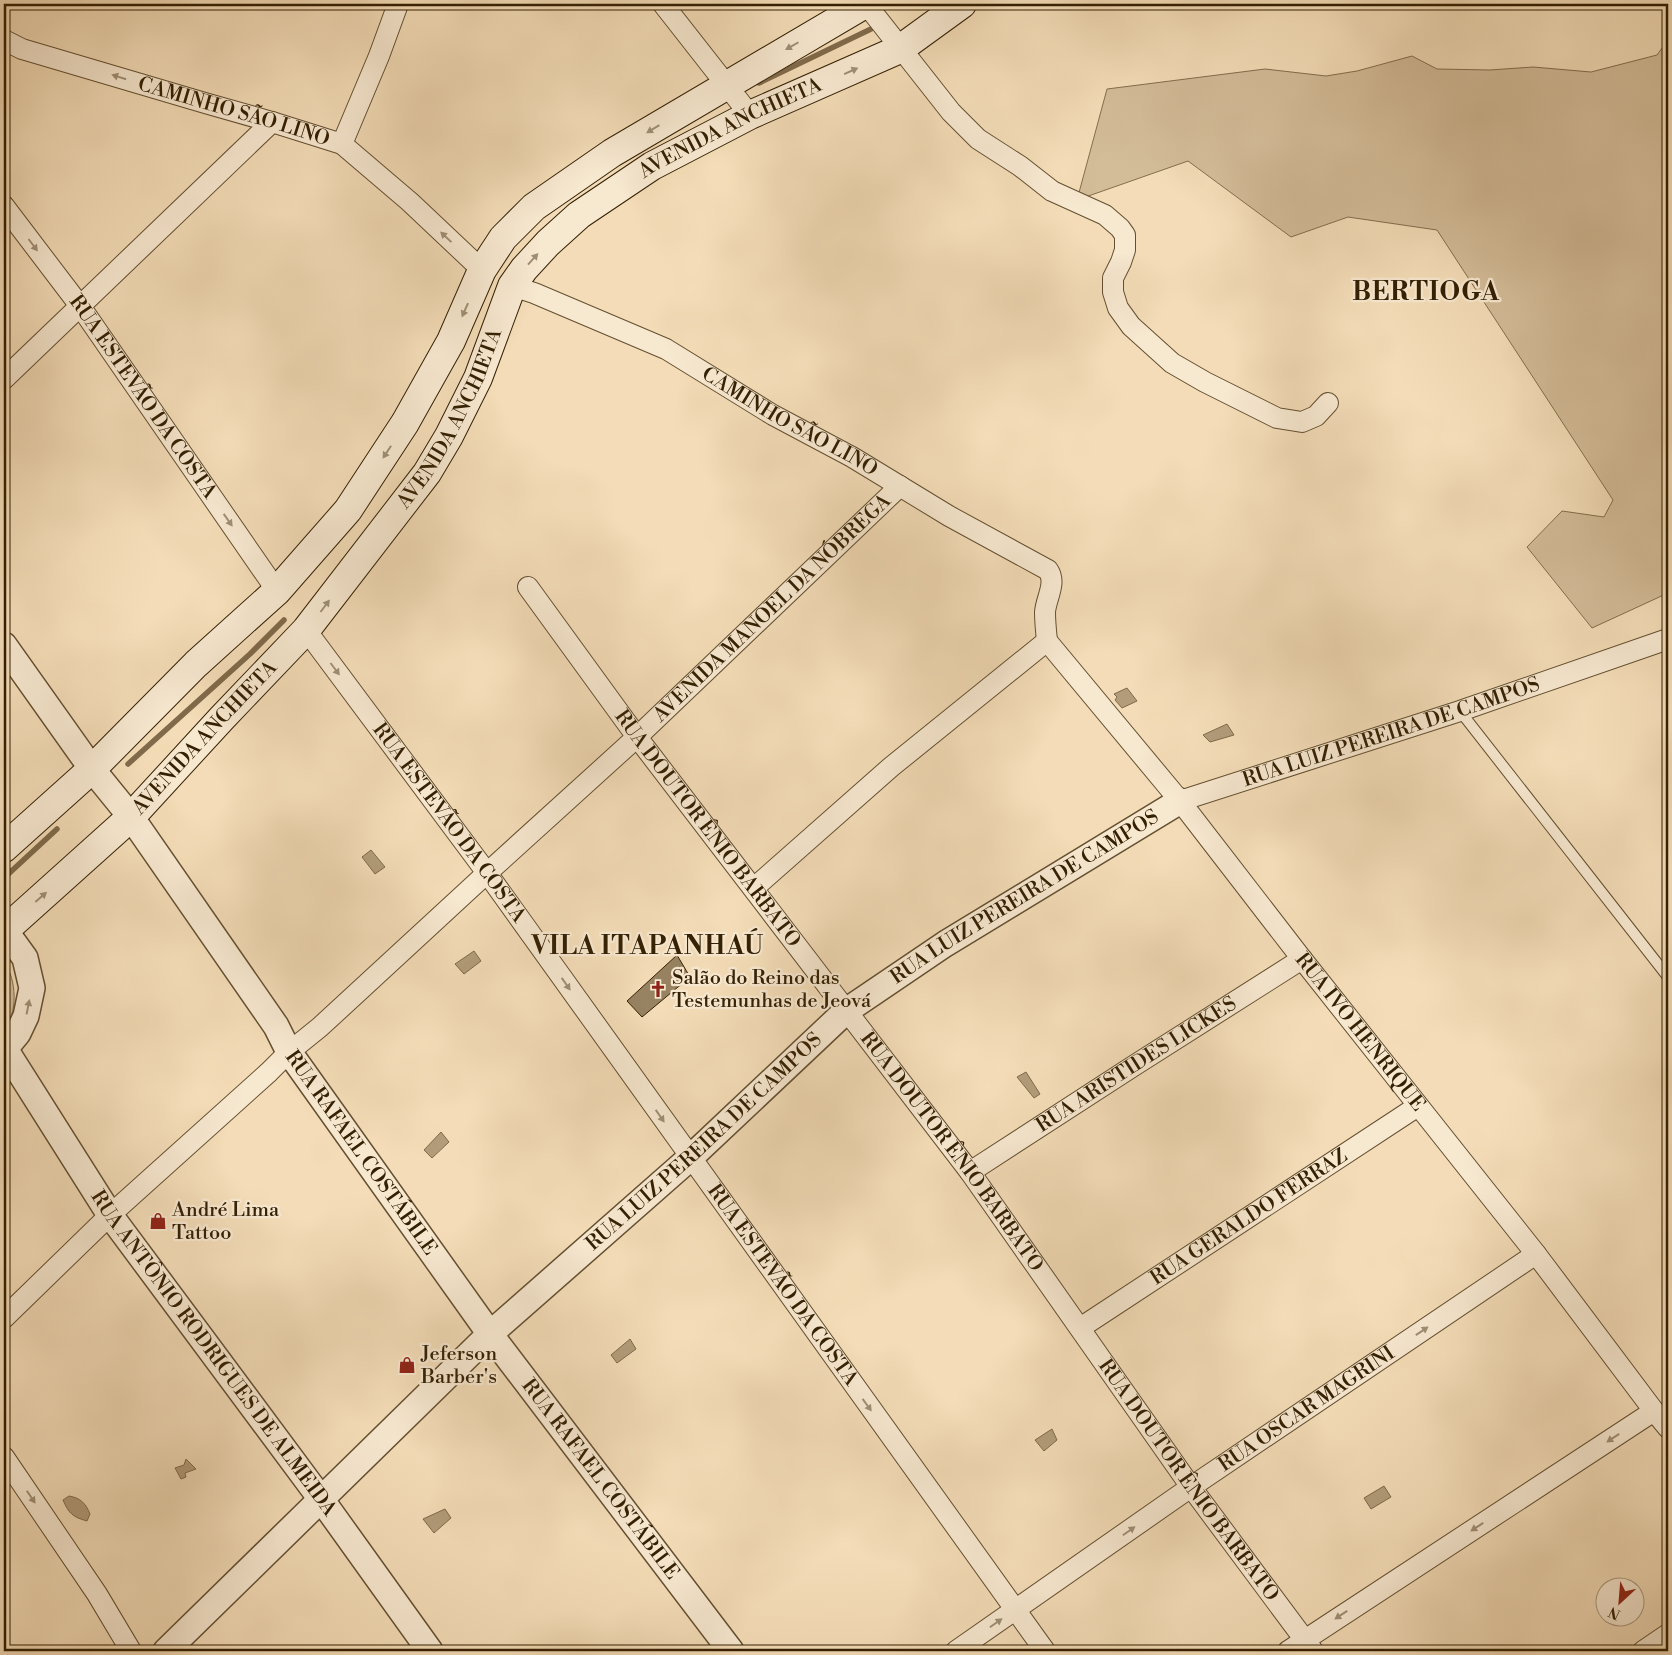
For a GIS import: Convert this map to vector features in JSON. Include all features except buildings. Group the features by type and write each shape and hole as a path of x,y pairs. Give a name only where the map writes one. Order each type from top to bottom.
{"main road":[{"name":"AVENIDA ANCHIETA","path":"4,848 92,769 196,664 278,591 348,510 405,423 451,341 482,270 502,238 534,207 612,153 865,4"},
{"name":"AVENIDA ANCHIETA","path":"4,930 131,817 306,630 427,474 449,436 478,378 512,286 542,249 579,215 652,166 750,114 900,49 962,4"}],"street":[{"path":"342,144 379,56 398,4"},
{"path":"663,4 750,114"},
{"path":"865,4 951,112 978,138 1020,166 1052,191 1105,215 1120,228 1125,235 1125,250 1113,278 1113,292 1118,308 1131,326 1172,363 1277,418 1302,422 1316,416 1328,403"},
{"name":"CAMINHO SÃO LINO","path":"4,40 22,49 342,144 410,202 482,270"},
{"path":"4,379 272,122"},
{"name":"RUA ESTEVÃO DA COSTA","path":"4,206 80,306 278,591"},
{"name":"CAMINHO SÃO LINO","path":"512,286 666,349 774,415 982,535 1048,570 1052,575 1052,582 1046,603 1047,641"},
{"name":"AVENIDA MANOEL DA NÓBREGA","path":"4,1318 110,1215 289,1052 320,1027 636,737 900,486"},
{"name":"RUA DOUTOR ÊNIO BARBATO","path":"528,587 636,737 754,888 970,1172 1192,1487 1309,1645"},
{"name":"RUA ESTEVÃO DA COSTA","path":"306,630 487,873 1045,1651"},
{"name":"RUA LUIZ PEREIRA DE CAMPOS","path":"166,1651 490,1334 690,1158 846,1011 945,944 1180,801 1460,712 1668,639"},
{"path":"754,888 891,767 1047,641"},
{"name":"RUA IVO HENRIQUE","path":"1047,641 1180,801 1302,959 1536,1254 1668,1428"},
{"name":"RUA RAFAEL COSTÁBILE","path":"4,644 92,769 131,817 276,1026 289,1052 490,1334 731,1651"},
{"path":"4,930 26,958 32,988 26,1016 18,1033 4,1050"},
{"name":"RUA ARISTIDES LICKES","path":"970,1172 1302,959"},
{"name":"RUA ANTÔNIO RODRIGUES DE ALMEIDA","path":"4,1050 110,1215 321,1499 430,1651"},
{"name":"RUA GERALDO FERRAZ","path":"1080,1328 1418,1106"},
{"name":"RUA OSCAR MAGRINI","path":"956,1651 1192,1487 1536,1254"},
{"path":"1288,1651 1309,1645 1654,1411"},
{"path":"4,1457 97,1594 131,1651"},
{"path":"1643,1651 1668,1634"}],"lane":[{"path":"1460,712 1668,977"}],"shaded area":[{"path":"1668,40 1668,593 1592,628 1527,547 1562,511 1604,517 1613,500 1437,230 1348,217 1291,237 1188,161 1077,200 1107,89 1265,69 1326,76 1357,71 1412,56 1437,69 1490,70 1533,67 1591,72 1657,55"},
{"path":"1127,688 1137,701 1122,708 1115,700 1117,697 1114,694"},
{"path":"1227,724 1234,735 1210,742 1203,735"},
{"path":"371,850 385,867 375,874 362,857"},
{"path":"474,951 481,961 464,974 455,964"},
{"path":"4,963 11,978 14,1006 9,1023 4,1029"},
{"path":"1026,1072 1040,1094 1034,1098 1017,1077"},
{"path":"441,1132 449,1142 432,1158 424,1150"},
{"path":"630,1339 636,1349 617,1363 611,1355"},
{"path":"1052,1429 1057,1440 1044,1451 1035,1440"},
{"path":"186,1459 196,1469 185,1473 186,1477 181,1479 175,1468 184,1465"},
{"path":"1384,1486 1391,1497 1371,1509 1364,1498"},
{"path":"69,1496 77,1498 85,1504 90,1514 87,1521 78,1518 67,1509 63,1500"},
{"path":"445,1509 451,1518 434,1533 423,1519"}],"waterway":[{"path":"759,83 871,29"},
{"path":"128,764 250,654 284,620"},
{"path":"4,878 57,829"}],"place":[{"name":"Salão do Reino das Testemunhas de Jeová","path":"658,989"},
{"name":"André Lima Tattoo","path":"158,1221"},
{"name":"Jeferson Barber's","path":"407,1365"}],"district":[{"name":"BERTIOGA","path":"1426,292"},
{"name":"VILA ITAPANHAÚ","path":"648,946"}]}
